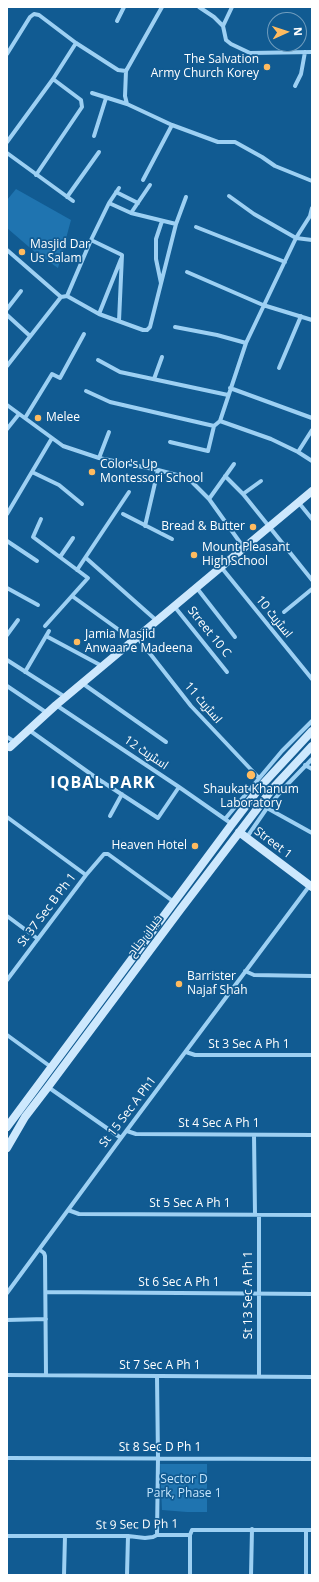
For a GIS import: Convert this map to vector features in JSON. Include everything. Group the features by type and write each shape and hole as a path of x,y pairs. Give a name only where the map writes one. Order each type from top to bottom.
{"main road":[{"path":"13,744 56,705 157,621 174,605 312,491"},
{"name":"خیبان جناح","path":"7,1127 174,902 228,821 312,732"},
{"name":"خیبان جناح","path":"7,1148 25,1117 239,832 273,788 312,746"},
{"name":"Street 1","path":"239,832 311,886"},
{"path":"7,1120 19,1111"},
{"path":"7,1138 25,1117"}],"street":[{"path":"117,21 124,7"},
{"path":"127,104 125,96 126,71 162,7"},
{"path":"199,7 214,17 223,26 226,40 250,53 305,52 301,74 295,86"},
{"path":"223,26 232,7"},
{"path":"7,54 30,17 34,14 39,15 76,43 118,70 126,71"},
{"path":"7,142 53,79 76,43"},
{"path":"36,175 82,107 81,100 53,79"},
{"path":"92,94 127,104 172,125 218,142 235,142 275,166 312,181"},
{"path":"94,136 106,98"},
{"path":"142,180 172,125"},
{"path":"67,197 99,152"},
{"path":"7,153 73,201"},
{"path":"131,213 150,185"},
{"path":"67,296 91,240 117,190 138,203"},
{"path":"229,196 254,214 296,238 312,240"},
{"path":"7,366 61,297 67,296 99,314 143,330 147,330 150,327 176,224 186,197"},
{"path":"109,203 131,213 176,224"},
{"path":"170,442 208,451 214,426 220,421 246,343 296,238 310,216 312,208"},
{"path":"161,285 156,259 156,239 162,221"},
{"path":"196,228 285,262"},
{"path":"91,240 122,255"},
{"path":"7,250 61,297"},
{"path":"99,314 122,255"},
{"path":"119,321 122,255"},
{"path":"186,272 263,305 312,320"},
{"path":"7,309 21,291"},
{"path":"7,315 30,336"},
{"path":"279,368 301,316"},
{"path":"175,327 217,335 246,343"},
{"path":"25,418 52,374 60,378 84,334"},
{"path":"154,379 162,357"},
{"path":"98,360 120,372 228,395"},
{"path":"230,388 312,418"},
{"path":"86,391 110,402 214,426"},
{"path":"7,405 63,446 99,458 177,475 191,481 209,499 244,548"},
{"path":"7,428 19,414"},
{"path":"220,421 271,439 298,452 312,462"},
{"path":"298,452 312,430"},
{"path":"99,458 110,432"},
{"path":"7,514 52,438"},
{"path":"209,499 234,464"},
{"path":"145,526 158,470"},
{"path":"32,472 59,485 82,504"},
{"path":"225,476 243,494 312,580"},
{"path":"243,494 261,481"},
{"path":"77,570 129,492"},
{"path":"299,503 312,519"},
{"path":"123,514 172,539"},
{"path":"41,519 33,537 88,578 45,626"},
{"path":"60,557 73,538"},
{"path":"7,540 37,561"},
{"path":"86,558 157,621"},
{"name":"اسٹریٹ 10","path":"221,567 312,679"},
{"path":"196,587 235,637"},
{"path":"7,588 38,605"},
{"path":"284,612 312,589"},
{"name":"اسٹریٹ 11","path":"72,596 135,638 191,706 259,778"},
{"name":"Street 10 C","path":"174,605 227,672"},
{"path":"7,635 18,620"},
{"path":"25,672 49,631"},
{"path":"46,636 102,666"},
{"path":"7,660 66,697"},
{"path":"82,683 166,742"},
{"path":"7,686 47,713"},
{"name":"اسٹریٹ 12","path":"56,705 228,821"},
{"path":"228,821 259,778 282,751 312,721"},
{"path":"29,729 95,777 158,818 179,787"},
{"path":"7,737 13,744"},
{"path":"247,837 267,808 312,759"},
{"path":"305,765 312,769"},
{"path":"110,816 122,794"},
{"path":"267,808 312,833"},
{"path":"7,817 86,875"},
{"name":"St 37 Sec B Ph 1","path":"7,980 86,875 104,854 108,854 174,902"},
{"name":"St 15 Sec A Ph1","path":"7,1294 245,971 311,886"},
{"path":"7,916 38,939"},
{"path":"245,971 254,975 312,976"},
{"path":"7,1035 52,1068"},
{"name":"St 3 Sec A Ph 1","path":"186,1052 195,1054 312,1055"},
{"path":"48,1087 121,1138"},
{"name":"St 4 Sec A Ph 1","path":"127,1131 136,1134 312,1135"},
{"name":"St 13 Sec A Ph 1","path":"254,1135 259,1294 258,1376"},
{"name":"St 5 Sec A Ph 1","path":"68,1210 79,1214 312,1215"},
{"path":"40,1250 45,1256 46,1375"},
{"name":"St 6 Sec A Ph 1","path":"46,1292 312,1294"},
{"path":"7,1320 46,1319"},
{"name":"St 7 Sec A Ph 1","path":"7,1375 312,1377"},
{"path":"157,1376 157,1535"},
{"name":"St 8 Sec D Ph 1","path":"7,1458 312,1459"},
{"path":"251,1575 252,1529"},
{"name":"St 9 Sec D Ph 1","path":"7,1536 128,1536 146,1538 157,1535 190,1534 192,1530 312,1530"},
{"path":"306,1530 306,1575"},
{"path":"190,1534 190,1575"},
{"path":"64,1575 65,1536"},
{"path":"127,1575 128,1536"}],"green space":[{"path":"16,189 71,220 58,268 36,253 7,228 7,200"},
{"name":"Sector D Park, Phase 1","path":"160,1464 207,1464 207,1512 162,1510"}],"place":[{"name":"The Salvation Army Church Korey","path":"267,67"},
{"name":"Masjid Dar Us Salam","path":"22,252"},
{"name":"Melee","path":"38,418"},
{"name":"Color's Up Montessori School","path":"92,472"},
{"name":"Bread & Butter","path":"253,527"},
{"name":"Mount Pleasant High School","path":"194,555"},
{"name":"Jamia Masjid Anwaar e Madeena","path":"77,642"},
{"name":"Shaukat Khanum Laboratory","path":"251,775"},
{"name":"Heaven Hotel","path":"195,846"},
{"name":"Barrister Najaf Shah","path":"179,984"}],"district":[{"name":"IQBAL PARK","path":"103,783"}]}
